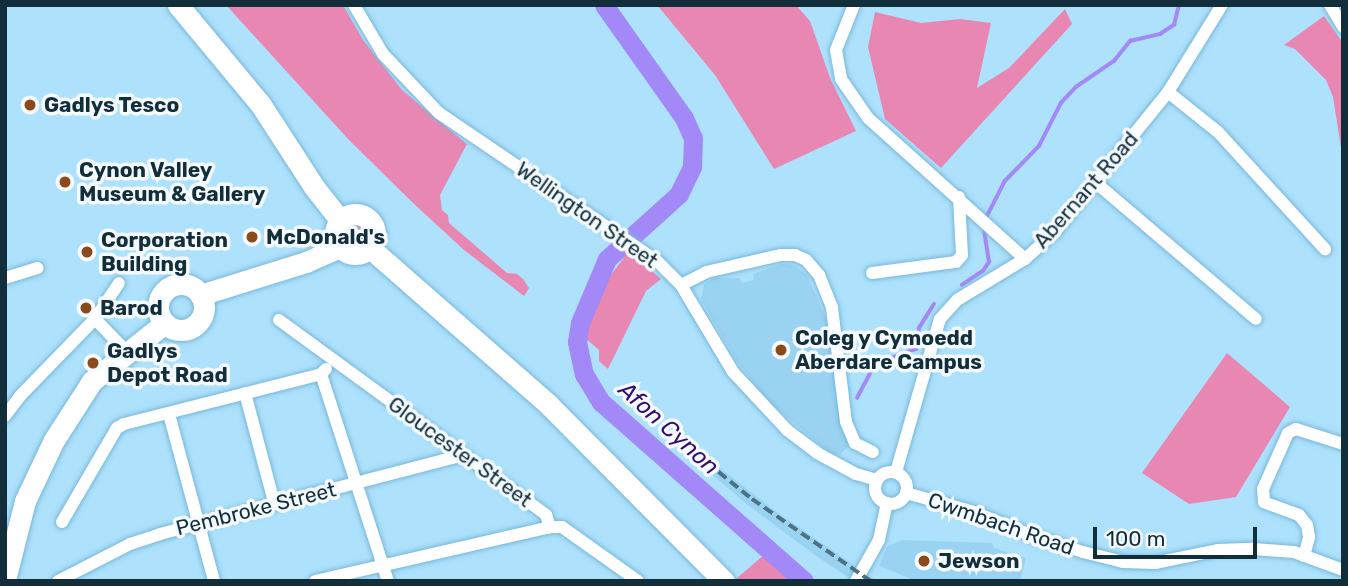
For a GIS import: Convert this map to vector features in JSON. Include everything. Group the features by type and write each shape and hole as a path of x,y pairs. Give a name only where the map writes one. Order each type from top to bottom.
{"main road":[{"path":"177,5 261,105 313,187 340,220"},
{"path":"340,220 359,215 371,222 375,235 370,248"},
{"path":"340,220 335,236 339,247 351,254 370,248"},
{"path":"200,295 306,262 339,247"},
{"path":"370,248 548,404 724,581"},
{"path":"179,284 188,286 200,295 202,316 192,327 178,330 165,323 158,310 162,295 167,289 179,284"},
{"path":"5,580 25,501 54,440 92,381 165,323"}],"street":[{"name":"Wellington Street","path":"354,5 383,54 439,113 482,144 612,227 640,247 681,285 733,372 757,401 787,430 817,453 856,474 877,480"},
{"path":"854,5 836,50 841,79 869,118 959,197 1024,259"},
{"name":"Abernant Road","path":"896,472 940,319 957,300 1024,259 1054,233 1168,92 1222,5"},
{"path":"1330,5 1343,27"},
{"path":"1168,92 1218,132 1325,248"},
{"path":"1095,182 1256,319"},
{"path":"872,273 956,262 962,255 959,197"},
{"path":"681,285 706,272 781,255 795,255 806,260 819,275 832,308 845,422 855,443 873,452"},
{"path":"5,278 37,268"},
{"path":"5,416 20,396 95,319 120,283"},
{"path":"95,319 127,352"},
{"name":"Gloucester Street","path":"279,320 447,441 460,456 472,459 546,516 550,527 562,527 638,581"},
{"path":"62,522 117,428 321,374 333,361"},
{"path":"321,374 388,581"},
{"path":"245,393 274,502"},
{"path":"169,414 214,581"},
{"path":"1304,556 1309,537 1307,525 1298,515 1264,502 1263,489 1289,433 1296,429 1343,444"},
{"name":"Pembroke Street","path":"58,581 131,544 274,502 357,484 460,456"},
{"path":"896,472 906,483 906,493 901,500 887,503 876,494 877,480 883,474 896,472"},
{"name":"Cwmbach Road","path":"906,493 984,515 1030,535 1073,549 1123,562 1154,563 1218,550 1253,549 1304,556 1343,570"},
{"path":"856,581 879,540 887,503"},
{"path":"315,581 550,527"}],"shaded area":[{"path":"226,5 343,5 363,40 402,90 467,144 440,195 442,210 448,215 449,223 507,273 517,274 523,279 529,288 524,296 464,250 412,202 348,139"},
{"path":"657,5 796,5 810,21 830,78 856,131 774,169 715,75"},
{"path":"1065,9 1072,24 941,168 885,119 868,47 875,12 921,23 960,19 991,23 977,88 1009,68"},
{"path":"1324,16 1343,43 1343,160 1333,97 1326,80 1295,49 1284,45"},
{"path":"354,224 361,227 364,234 361,241 354,244 347,241 344,234 347,227"},
{"path":"629,251 661,279 646,291 608,369 599,361 599,350 585,338 588,320 605,283"},
{"name":"Coleg y Cymoedd Aberdare Campus","path":"781,264 794,265 807,275 827,321 849,445 840,455 833,455 770,403 737,361 701,300 704,284 714,278 740,278 742,283 754,280 753,274"},
{"path":"1227,353 1290,407 1236,497 1189,504 1142,473"},
{"path":"671,430 778,513 877,581 854,581 819,558 748,505 676,444 667,435"},
{"path":"902,540 992,543 994,548 1026,558 1020,581 916,581 879,566 887,547"},
{"path":"774,544 815,581 792,581 765,554"},
{"path":"765,554 792,581 736,579"}],"waterway":[{"name":"Afon Cynon","path":"604,5 684,118 693,138 692,167 679,194 607,259 580,323 577,342 584,374 601,402 804,581"},
{"path":"987,216 1005,181 1039,146 1061,103 1076,87 1114,61 1130,41 1160,34 1174,25 1179,5"},
{"path":"962,285 983,271 989,262 984,232"},
{"path":"857,398 875,364 916,349 919,328 934,304"}],"railway":[{"path":"672,434 752,499 871,581"}],"place":[{"name":"Gadlys Tesco","path":"30,105"},
{"name":"Cynon Valley Museum & Gallery","path":"65,182"},
{"name":"McDonald's","path":"252,237"},
{"name":"Corporation Building","path":"87,252"},
{"name":"Barod","path":"86,308"},
{"name":"Coleg y Cymoedd Aberdare Campus","path":"781,350"},
{"name":"Gadlys Depot Road","path":"93,363"},
{"name":"Jewson","path":"924,561"}]}
